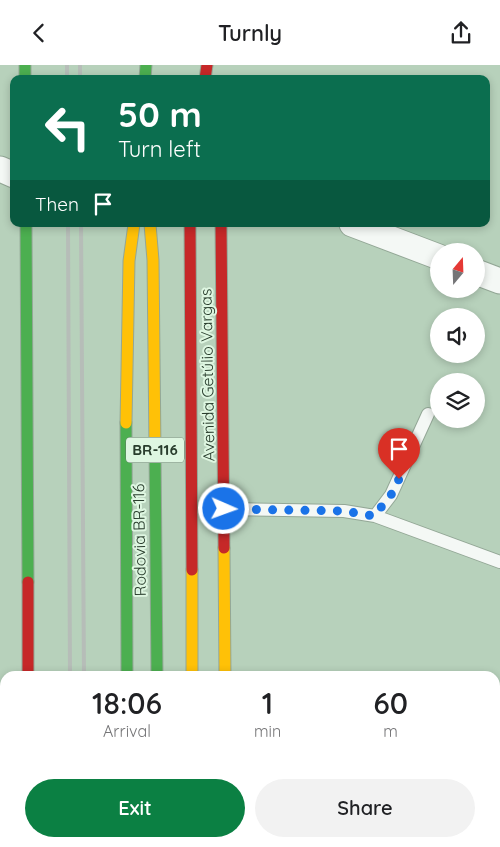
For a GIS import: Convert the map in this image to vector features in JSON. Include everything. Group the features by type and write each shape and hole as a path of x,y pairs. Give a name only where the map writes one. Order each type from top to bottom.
{"main road":[{"path":"26,227 28,671"},
{"name":"BR-116","path":"127,671 126,453 129,261 134,227"},
{"name":"Rodovia BR-116","path":"150,227 153,260 157,671"},
{"name":"BR-116","path":"190,227 192,671"},
{"name":"Avenida Getúlio Vargas","path":"221,227 225,671"}],"street":[{"path":"360,227 430,254"},
{"path":"485,275 500,281"}],"lane":[{"path":"374,516 391,495 428,414"},
{"path":"224,509 344,511 374,516 500,562"}],"railway":[{"path":"67,65 67,75"},
{"path":"80,65 80,75"},
{"path":"68,227 70,671"},
{"path":"81,227 84,671"}],"traffic: fast":[{"path":"25,65 25,75"},
{"path":"145,75 146,65"},
{"path":"26,227 28,582"},
{"path":"126,423 127,671"},
{"path":"155,449 157,671"}],"traffic: slow":[{"path":"126,423 129,261 134,227"},
{"path":"150,227 153,260 155,449"},
{"path":"224,548 225,671"},
{"path":"192,570 192,671"}],"traffic: jam":[{"path":"206,75 207,65"},
{"path":"190,227 192,570"},
{"path":"221,227 224,548"},
{"path":"28,582 28,671"}],"route":[{"path":"224,509 344,511 374,516 391,495 399,479"}]}
